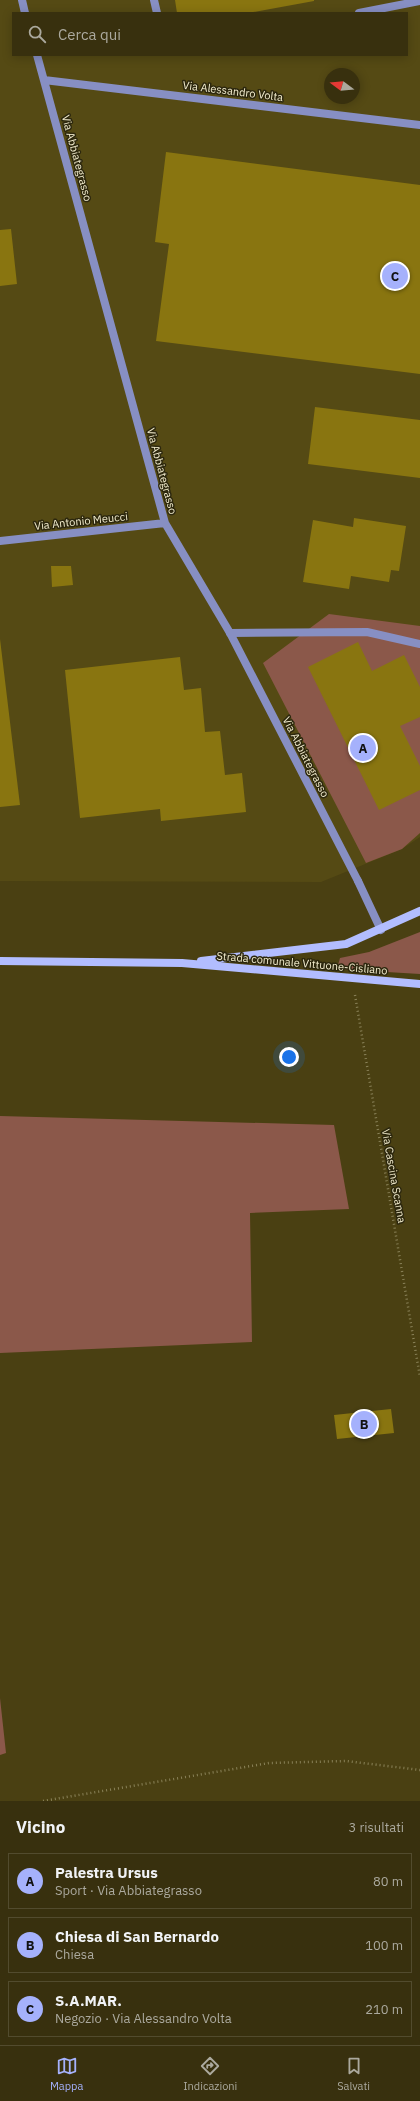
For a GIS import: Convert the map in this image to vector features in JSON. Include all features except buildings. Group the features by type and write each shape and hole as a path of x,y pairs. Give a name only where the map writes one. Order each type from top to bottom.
{"main road":[{"name":"Strada comunale Vittuone-Cisliano","path":"182,964 346,944 381,930 420,910"},
{"name":"Strada comunale Vittuone-Cisliano","path":"0,961 182,964 420,984"}],"street":[{"path":"22,0 25,12"},
{"path":"154,0 157,12"},
{"path":"364,12 420,1"},
{"name":"Via Abbiategrasso","path":"37,56 165,524 230,633 358,881 381,930"},
{"name":"Via Alessandro Volta","path":"44,80 420,125"},
{"name":"Via Antonio Meucci","path":"0,541 165,524"},
{"path":"230,633 366,632 420,644"}],"path":[{"name":"Via Cascina Scanna","path":"352,978 420,1377"},
{"path":"43,1801 269,1764 346,1761 420,1770"}],"shaded area":[{"path":"0,0 420,0 420,837 402,849 321,882 0,881"},
{"path":"329,614 420,626 420,833 402,849 366,863 263,663"},
{"path":"420,932 420,974 337,969 340,958 369,952"},
{"path":"0,1116 334,1125 349,1209 250,1213 252,1342 0,1353"},
{"path":"0,1698 6,1753 0,1755"}],"place":[{"name":"S.A.MAR.","path":"395,276"},
{"name":"Palestra Ursus","path":"363,748"},
{"name":"Chiesa di San Bernardo","path":"364,1424"}]}
